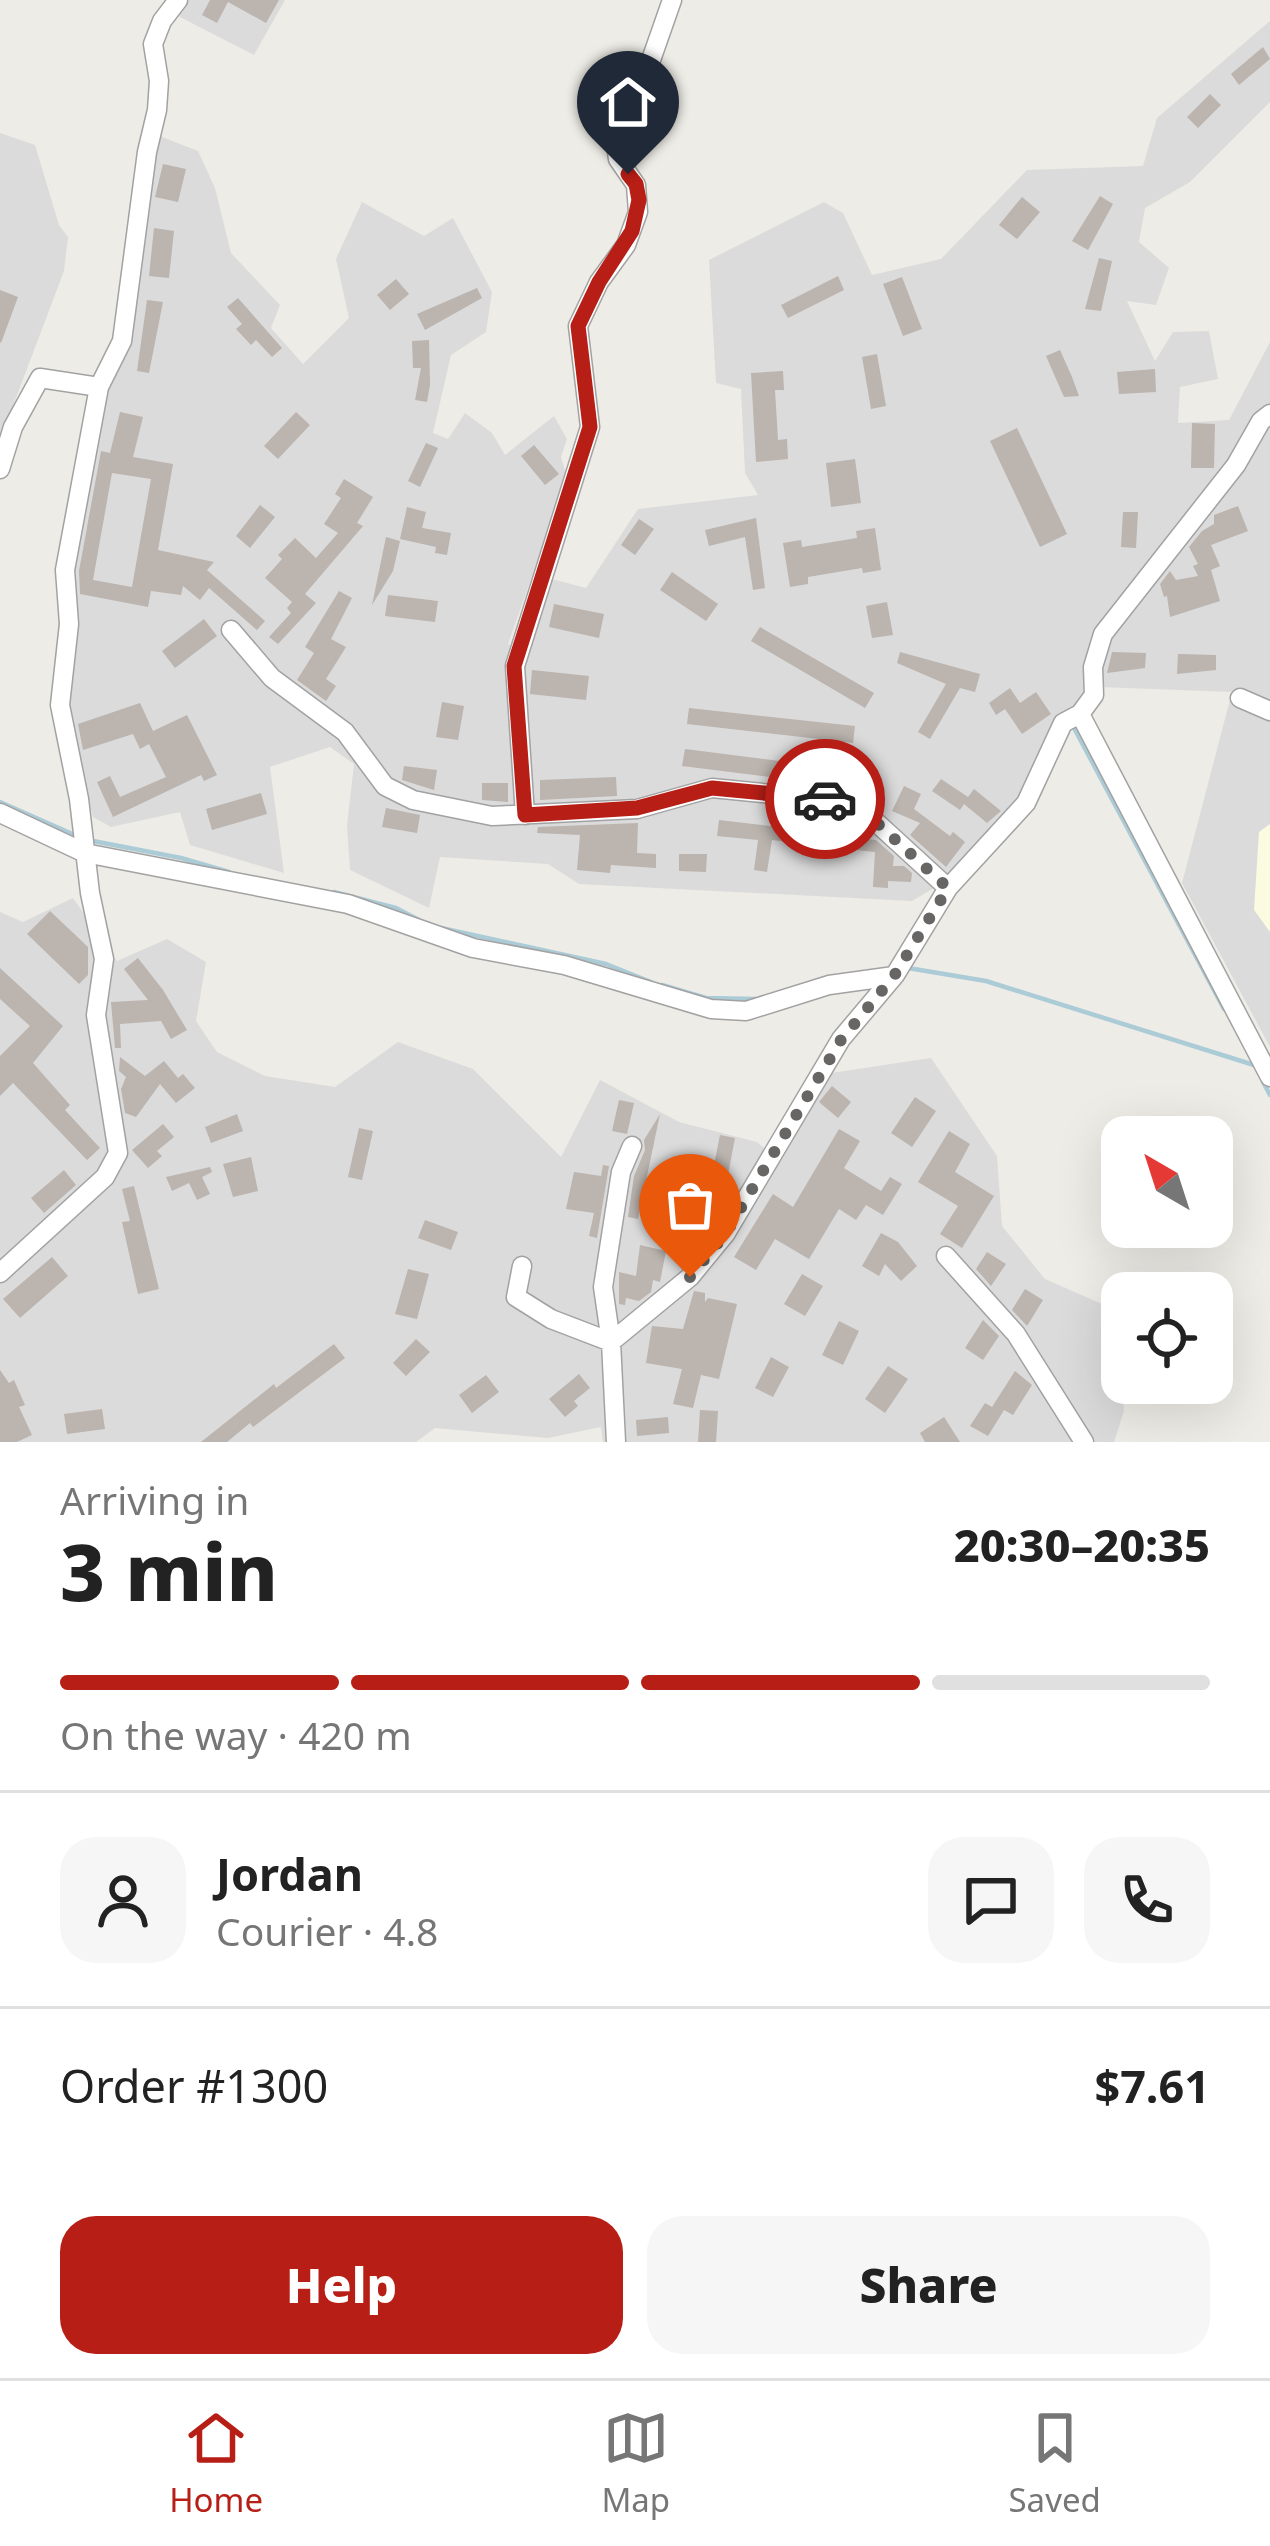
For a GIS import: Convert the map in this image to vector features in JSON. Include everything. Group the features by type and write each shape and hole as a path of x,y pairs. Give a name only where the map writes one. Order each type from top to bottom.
{"street":[{"path":"0,1273 105,1177 118,1153 96,1015 104,959 60,705 69,624 65,570 99,386 122,341 147,152 158,110 153,44 178,0"},
{"path":"525,815 514,666 590,427 578,326 599,282 626,245 638,212 636,184 618,159 615,138 623,104 651,60 672,0"},
{"path":"0,469 14,428 40,378 99,386"},
{"path":"611,1342 690,1277 726,1233 841,1040 898,970 948,888 1027,803 1063,723 1080,714 1094,695 1093,667 1103,634 1270,414"},
{"path":"231,630 272,677 344,732 386,785 413,800 492,817 637,808 712,788 823,799 865,812 948,888"},
{"path":"1240,698 1270,711"},
{"path":"1080,714 1270,1077"},
{"path":"0,812 85,853 348,904 472,948 564,965 711,1009 746,1011 898,970"},
{"path":"616,1442 603,1287 621,1172 632,1146"},
{"path":"946,1256 1016,1334 1084,1442"},
{"path":"522,1266 516,1297 551,1318 611,1342"}],"shaded area":[{"path":"189,0 285,0 254,55 178,16"},
{"path":"1270,21 1270,102 1190,182 1145,208 1139,242 1169,268 1156,305 1127,301 1155,361 1173,332 1209,331 1218,379 1180,387 1178,423 1229,420 1270,342 1270,1047 1182,883 1232,692 1099,687 998,824 951,878 912,901 579,884 548,864 440,857 429,908 350,870 347,825 354,764 330,747 270,767 284,873 190,845 180,812 111,827 93,817 69,718 77,616 65,600 152,133 198,151 215,188 231,253 280,305 271,328 303,364 349,318 336,259 362,202 424,236 453,218 492,292 486,332 451,355 433,433 448,439 465,413 492,433 505,455 554,416 567,439 561,457 567,477 508,644 526,653 548,578 586,588 638,509 758,495 745,473 741,389 716,383 709,260 824,202 843,213 872,275 941,259 1027,170 1143,166 1157,118"},
{"path":"0,133 35,145 59,225 68,237 64,271 0,440"},
{"path":"1270,824 1270,932 1254,910 1259,832"},
{"path":"73,898 117,961 167,939 206,962 196,1021 217,1052 265,1076 335,1087 398,1042 473,1069 561,1157 600,1080 679,1122 757,1142 780,1161 831,1073 931,1058 997,1156 1002,1226 1045,1279 1101,1304 1101,1404 1124,1404 1114,1442 603,1442 601,1427 548,1438 435,1428 416,1442 0,1442 0,912 23,922"}],"building":[{"path":"210,0 279,0 266,23 228,2 217,23 202,15"},
{"path":"1263,47 1270,59 1239,85 1231,74"},
{"path":"1210,94 1221,105 1198,128 1187,117"},
{"path":"163,164 186,169 178,202 155,197"},
{"path":"1100,196 1113,204 1088,250 1072,241"},
{"path":"1022,197 1040,212 1017,239 999,225"},
{"path":"154,228 174,231 169,278 149,276"},
{"path":"1099,258 1112,261 1101,311 1085,309"},
{"path":"838,276 844,290 788,318 781,305"},
{"path":"902,277 922,329 903,336 883,284"},
{"path":"396,279 409,294 390,310 377,295"},
{"path":"477,288 482,298 425,330 417,314"},
{"path":"0,290 18,297 1,343 0,342"},
{"path":"238,298 282,348 272,357 236,329 242,324 227,307"},
{"path":"147,300 163,302 149,373 137,371"},
{"path":"429,340 427,402 415,400 421,368 413,368 412,341"},
{"path":"1060,350 1079,396 1064,397 1046,356"},
{"path":"877,354 886,406 871,409 862,357"},
{"path":"1155,369 1156,392 1119,394 1117,372"},
{"path":"783,371 784,390 775,390 778,440 787,439 788,459 756,462 751,373"},
{"path":"120,412 143,417 133,457 173,464 158,550 214,562 207,570 265,621 257,630 209,588 200,600 183,586 181,595 151,591 148,607 80,594 79,571 101,451 110,453","holes":["112,473 151,479 132,587 93,580"]},
{"path":"296,412 310,425 278,459 264,446"},
{"path":"1192,423 1215,424 1214,468 1191,468"},
{"path":"1017,428 1067,534 1040,547 990,441"},
{"path":"426,443 438,448 420,487 408,481"},
{"path":"534,445 559,474 545,485 521,456"},
{"path":"855,459 861,503 831,507 826,463"},
{"path":"344,479 373,497 357,523 363,526 305,594 316,603 278,644 269,637 291,613 287,608 292,602 265,578 295,538 316,558 338,533 324,524 341,498 335,494"},
{"path":"260,505 275,517 250,548 236,536"},
{"path":"1238,506 1248,531 1211,545 1220,566 1211,570 1220,601 1170,617 1160,584 1170,571 1176,580 1198,576 1189,547 1214,524 1214,515"},
{"path":"407,507 426,512 422,528 451,533 447,555 435,553 436,547 400,539"},
{"path":"1123,512 1138,512 1136,548 1121,547"},
{"path":"756,518 765,588 753,590 745,537 709,546 705,530"},
{"path":"639,519 654,529 635,555 621,545"},
{"path":"875,528 881,570 863,573 862,568 808,577 808,584 790,587 783,543 801,540 802,547 857,538 856,531"},
{"path":"386,537 400,541 393,571 372,605"},
{"path":"672,572 718,604 706,621 660,590"},
{"path":"339,591 352,598 331,639 346,647 326,679 336,686 326,701 297,680 314,653 305,647"},
{"path":"388,595 438,601 435,622 385,616"},
{"path":"887,602 893,635 872,638 866,606"},
{"path":"554,604 604,614 599,638 549,627"},
{"path":"204,619 217,636 175,668 162,651"},
{"path":"760,627 874,693 865,708 751,641"},
{"path":"900,652 980,674 975,692 960,688 930,739 918,732 946,684 897,663"},
{"path":"1112,652 1146,653 1145,668 1107,673"},
{"path":"1178,654 1216,655 1216,670 1177,674"},
{"path":"532,670 589,676 586,700 530,694"},
{"path":"1010,688 1020,703 1036,692 1051,714 1022,734 1005,709 996,715 989,703"},
{"path":"442,702 464,706 458,740 436,737"},
{"path":"140,703 153,731 187,715 217,775 204,781 201,775 113,817 97,782 110,776 120,797 166,777 149,744 140,749 133,734 83,750 78,724"},
{"path":"689,708 855,726 853,743 687,724"},
{"path":"685,749 850,770 848,787 682,766"},
{"path":"404,766 437,770 434,790 402,780"},
{"path":"616,777 617,796 540,800 540,780"},
{"path":"941,779 968,797 974,789 1001,811 987,823 964,804 960,810 932,791"},
{"path":"482,783 508,783 508,802 482,800"},
{"path":"904,786 921,794 914,809 965,842 946,867 910,835 920,823 892,811"},
{"path":"261,793 267,814 212,830 206,809"},
{"path":"386,808 420,815 417,833 382,827"},
{"path":"789,809 807,811 804,829 842,833 841,848 772,840 767,872 754,870 758,840 717,836 719,820 787,828"},
{"path":"638,823 637,853 656,854 656,868 611,865 610,873 577,870 580,835 537,833 538,827"},
{"path":"857,838 876,840 894,856 893,866 904,866 912,873 911,882 888,881 888,888 873,887 875,852 856,850"},
{"path":"679,854 707,854 706,872 679,871"},
{"path":"50,911 88,947 88,975 79,984 27,934"},
{"path":"138,958 187,1030 171,1039 161,1021 120,1024 121,1048 115,1048 111,1002 148,1000 124,969"},
{"path":"0,968 63,1026 33,1063 70,1105 65,1110 100,1148 87,1160 13,1083 0,1096 0,1056 30,1026 0,999"},
{"path":"120,1057 145,1076 164,1061 178,1078 183,1074 195,1088 176,1103 160,1084 136,1117 125,1113 121,1089 126,1077 119,1071"},
{"path":"832,1086 851,1102 838,1118 819,1102"},
{"path":"915,1097 936,1111 912,1147 891,1133"},
{"path":"619,1100 634,1103 627,1134 612,1131"},
{"path":"237,1114 243,1131 211,1143 205,1127"},
{"path":"660,1114 638,1219 628,1217 644,1140"},
{"path":"163,1124 174,1137 157,1151 162,1156 148,1168 132,1150"},
{"path":"359,1128 373,1131 362,1180 348,1177"},
{"path":"839,1129 860,1141 844,1168 881,1191 890,1177 902,1184 883,1215 866,1205 856,1220 839,1209 809,1259 775,1239 756,1270 734,1257 773,1194 793,1207"},
{"path":"949,1131 970,1144 955,1172 994,1196 962,1248 940,1234 958,1206 918,1182"},
{"path":"720,1135 735,1138 724,1196 731,1198 721,1214 702,1209 695,1244 680,1240 690,1196 678,1194 684,1164 713,1170"},
{"path":"251,1157 258,1191 233,1197 223,1164"},
{"path":"603,1165 609,1166 597,1238 589,1236 594,1213 566,1209 574,1172 601,1176"},
{"path":"210,1167 212,1172 202,1177 210,1194 197,1200 189,1183 172,1191 166,1177"},
{"path":"64,1170 76,1185 44,1213 31,1198"},
{"path":"134,1186 159,1289 138,1294 122,1222 130,1221 122,1189"},
{"path":"425,1220 458,1232 451,1250 418,1238"},
{"path":"881,1233 898,1242 917,1266 901,1281 885,1264 879,1276 862,1266"},
{"path":"640,1245 666,1251 660,1282 653,1280 651,1292 639,1301 626,1298 625,1305 619,1304 619,1272 636,1276"},
{"path":"987,1252 1006,1264 991,1286 976,1269"},
{"path":"52,1257 68,1276 20,1318 3,1299"},
{"path":"408,1269 429,1274 417,1319 395,1314"},
{"path":"802,1274 823,1286 805,1316 784,1304"},
{"path":"1025,1289 1043,1300 1027,1326 1012,1310"},
{"path":"694,1291 705,1293 705,1302 708,1298 737,1304 719,1379 701,1375 693,1408 673,1404 682,1369 646,1363 652,1326 683,1329"},
{"path":"983,1320 999,1336 983,1360 965,1348"},
{"path":"839,1321 859,1331 843,1365 822,1355"},
{"path":"416,1339 430,1352 406,1376 393,1363"},
{"path":"334,1344 345,1358 253,1427 250,1423 227,1442 201,1442 274,1384 276,1388"},
{"path":"771,1357 789,1367 773,1397 755,1388"},
{"path":"888,1366 908,1379 885,1413 865,1399"},
{"path":"0,1370 9,1383 14,1380 25,1405 19,1407 32,1435 17,1442 0,1442"},
{"path":"1015,1371 1032,1385 1013,1415 1004,1410 988,1436 970,1426 985,1403 992,1407"},
{"path":"579,1374 590,1388 574,1401 578,1406 565,1417 549,1399"},
{"path":"486,1375 499,1392 472,1413 459,1395"},
{"path":"102,1409 105,1429 67,1434 64,1414"},
{"path":"700,1410 718,1411 716,1442 698,1442"},
{"path":"668,1417 669,1433 637,1436 636,1420"},
{"path":"944,1417 960,1442 925,1442 920,1433"}],"waterway":[{"path":"1074,728 1224,1009"},
{"path":"0,802 77,836"},
{"path":"88,840 229,872"},
{"path":"334,892 396,908 419,920"},
{"path":"441,928 606,964 651,982"},
{"path":"908,968 986,981 1254,1065"},
{"path":"662,985 706,998 756,999"},
{"path":"1263,1082 1270,1095"}],"way so far":[{"path":"690,1277 726,1233 841,1040 894,976 948,888 865,812 825,799"}],"route":[{"path":"628,174 639,200 632,231 578,326 590,427 514,666 525,815 637,808 712,788 825,799"}]}
